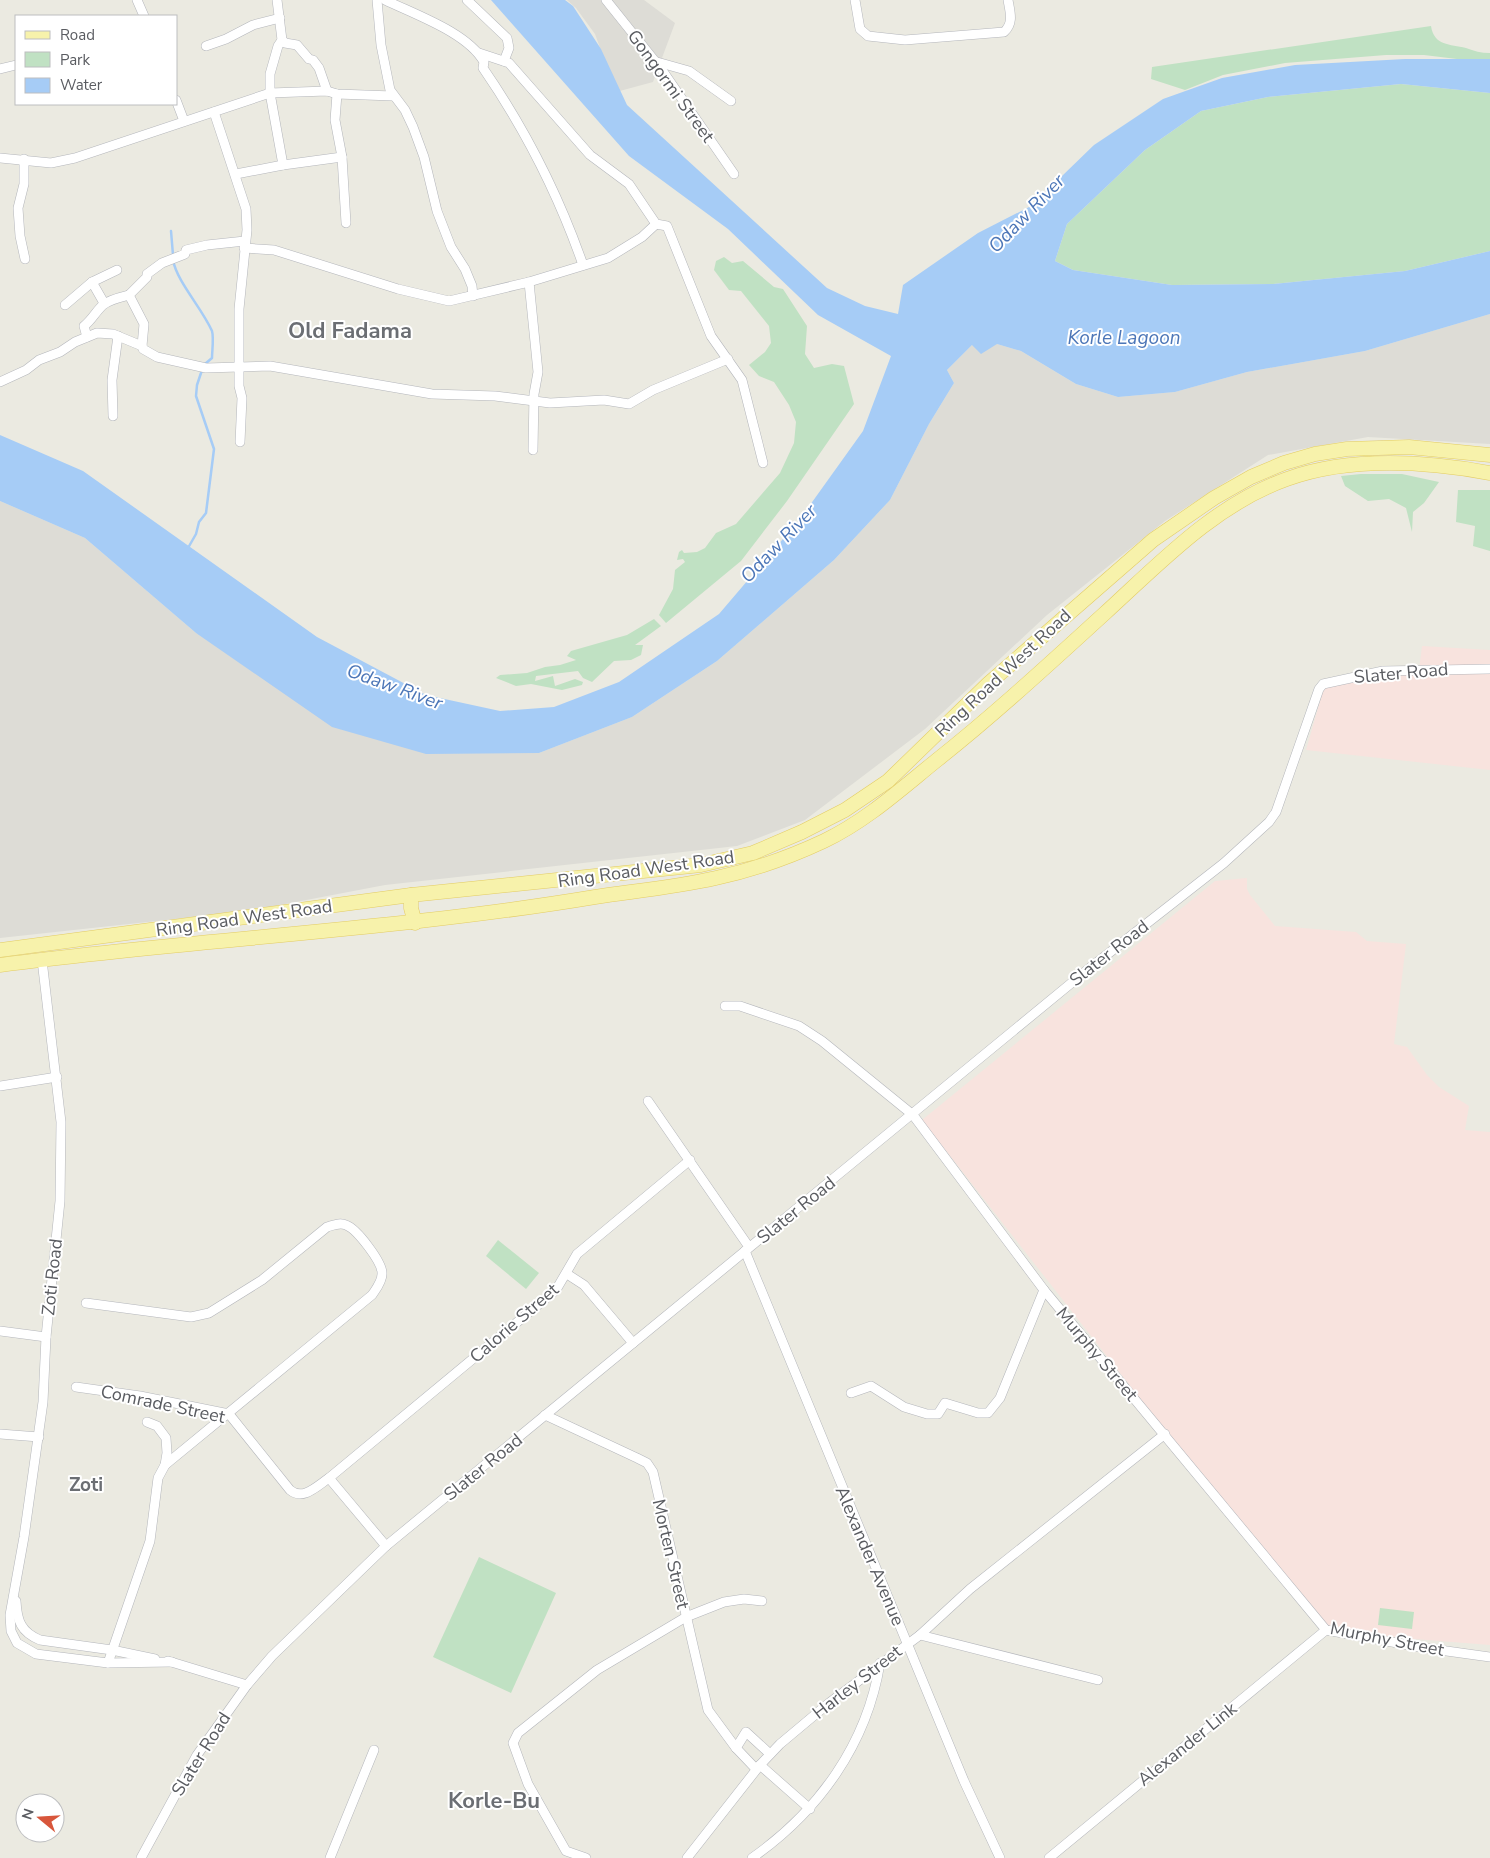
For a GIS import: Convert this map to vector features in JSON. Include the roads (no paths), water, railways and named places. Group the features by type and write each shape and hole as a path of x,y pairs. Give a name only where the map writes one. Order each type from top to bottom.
{"main road":[{"name":"Ring Road West Road","path":"0,950 411,895 701,865 753,853 781,842 844,810 888,782 988,684 1152,540 1214,498 1251,477 1284,463 1315,454 1347,450 1409,447 1490,455"},
{"name":"Ring Road West Road","path":"0,965 415,923 526,909 712,879 748,870 823,841 854,826 1046,668 1166,556 1237,504 1286,479 1334,467 1384,464 1490,471"},
{"path":"411,895 410,908 415,923"}],"street":[{"path":"137,0 144,15"},
{"path":"277,0 282,40 278,46 270,74 270,93 283,165"},
{"path":"377,0 387,78 393,96 405,110 413,127 424,157 437,211 451,247 465,269 472,286 473,296"},
{"path":"386,0 442,26 479,53 504,61 590,155 629,184 656,224 667,226 711,336 720,348 725,361 742,380 763,463"},
{"path":"466,0 507,38 509,48 504,61"},
{"name":"Gongormi Street","path":"606,0 656,62 734,174"},
{"path":"856,0 860,28 868,36 904,40 1004,32 1009,28 1011,20 1008,0"},
{"path":"206,46 226,39 253,25 280,18"},
{"path":"282,40 285,43 297,45 309,59 313,60 319,68 328,92"},
{"path":"479,53 484,62 483,68 512,113 561,207 583,266"},
{"path":"656,62 689,71 731,101"},
{"path":"0,69 15,65"},
{"path":"0,158 51,163 75,158 270,93 328,92 393,96"},
{"path":"337,94 335,120 342,157 346,223"},
{"path":"178,105 184,121"},
{"path":"214,112 246,209 247,230 238,309 239,368 242,398 240,442"},
{"path":"236,174 342,157"},
{"path":"24,159 24,184 18,213 25,259"},
{"path":"87,337 84,326 104,304 130,295 136,286 147,277 149,272 172,258 185,254 186,250 207,244 244,245 288,254 434,299 458,300 529,282 608,258 642,237 656,224"},
{"path":"65,305 92,282 117,270"},
{"path":"92,282 104,304"},
{"path":"529,282 538,372 534,394 536,401 533,450"},
{"path":"130,295 144,324 142,346"},
{"path":"0,382 97,333 118,336 142,346 143,349 157,357 206,368 270,366 303,370 432,394 496,396 550,403 604,400 629,404 653,390 725,361"},
{"path":"113,416 112,380 118,336"},
{"name":"Slater Road","path":"142,1858 197,1755 247,1685 272,1656 386,1546 1086,971 1224,863 1269,822 1276,812 1319,689 1323,684 1383,671 1490,669"},
{"name":"Zoti Road","path":"42,960 61,1122 60,1201 46,1337 39,1437 10,1615 11,1631 17,1643 26,1650 36,1654 108,1663 172,1662"},
{"name":"Murphy Street","path":"724,1006 740,1006 799,1026 822,1041 913,1115 1044,1290 1326,1630 1425,1648 1490,1656"},
{"path":"0,1086 57,1077"},
{"name":"Alexander Avenue","path":"648,1102 690,1160 747,1249 906,1643 964,1781 1000,1858"},
{"name":"Calorie Street","path":"329,1478 556,1290 577,1254 690,1160"},
{"path":"86,1302 191,1317 209,1313 262,1280 327,1227 345,1224 354,1229 381,1264 382,1274 372,1295 165,1465"},
{"path":"567,1274 584,1285 633,1343"},
{"path":"851,1393 871,1386 904,1407 927,1414 938,1414 945,1403 978,1413 988,1413 1000,1398 1044,1290"},
{"path":"0,1331 46,1337"},
{"name":"Comrade Street","path":"76,1387 140,1396 229,1414 296,1495 303,1495 329,1478"},
{"name":"Morten Street","path":"545,1415 647,1463 653,1472 708,1710 736,1748 810,1808"},
{"path":"108,1663 150,1541 158,1478 168,1454 166,1438 157,1426 148,1422"},
{"path":"0,1434 39,1437"},
{"name":"Harley Street","path":"687,1858 770,1754 829,1703 906,1643 920,1635 970,1589 1165,1434"},
{"path":"329,1478 386,1546"},
{"name":"Zoti Road","path":"15,1593 17,1616 21,1628 30,1636 40,1640 112,1650 172,1662 247,1685"},
{"path":"586,1858 564,1854 528,1784 513,1739 518,1732 597,1670 686,1617 724,1602 744,1599 762,1602"},
{"name":"Alexander Link","path":"1049,1858 1326,1630"},
{"path":"920,1635 1098,1680"},
{"path":"752,1858 790,1829 810,1808 845,1759 864,1722 875,1694 880,1663"},
{"path":"736,1748 746,1732 770,1754"},
{"path":"330,1858 374,1750"}],"water":[{"path":"491,0 565,0 573,6 601,49 627,105 827,288 865,306 898,314 903,285 978,233 1031,206 1094,145 1163,99 1222,78 1295,65 1405,59 1490,59 1490,93 1401,84 1268,97 1201,111 1145,150 1067,224 1055,261 1073,270 1172,285 1273,284 1405,271 1490,251 1490,314 1365,351 1247,372 1175,392 1118,397 1076,384 1021,351 997,344 981,354 972,345 947,370 954,383 929,424 890,500 834,560 717,661 632,717 539,753 426,754 332,727 196,633 85,538 0,501 0,435 83,471 317,637 426,695 500,711 554,707 619,682 719,614 800,519 863,431 891,356 818,315 728,229 629,156"}],"waterway":[{"path":"171,231 173,255"},
{"path":"173,260 179,277 212,331 212,358 205,364"},
{"path":"188,548 196,534 199,522 206,513 214,449 196,396 202,370"}],"district":[{"name":"Old Fadama","path":"350,330"},
{"name":"Zoti","path":"86,1484"},
{"name":"Korle-Bu","path":"494,1800"}],"water label":[{"name":"Odaw River","path":"1026,213"},
{"name":"Korle Lagoon","path":"1124,337"},
{"name":"Odaw River","path":"778,543"},
{"name":"Odaw River","path":"395,686"}]}
